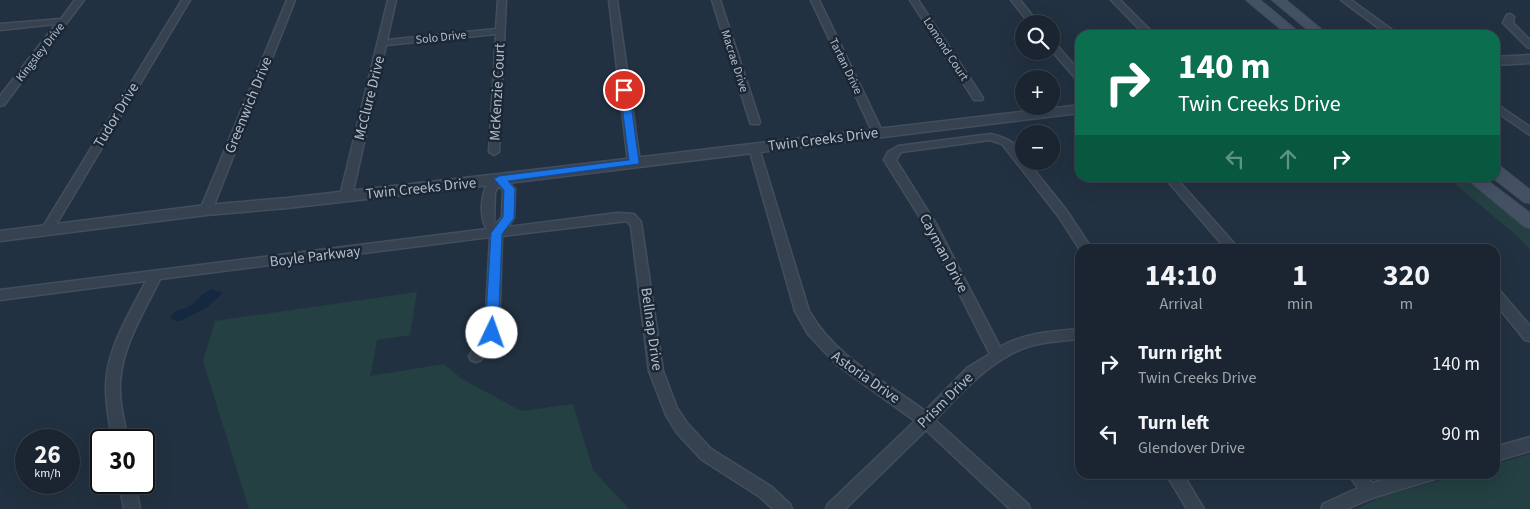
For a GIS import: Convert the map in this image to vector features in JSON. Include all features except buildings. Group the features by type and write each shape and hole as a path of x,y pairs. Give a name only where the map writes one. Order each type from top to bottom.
{"main road":[{"path":"1252,0 1290,30"},
{"path":"1278,0 1316,30"},
{"path":"1500,175 1530,198"},
{"path":"1479,182 1530,222"}],"street":[{"name":"Kingsley Drive","path":"0,103 80,0"},
{"name":"Tudor Drive","path":"47,230 186,0"},
{"name":"Greenwich Drive","path":"206,210 291,0"},
{"name":"McClure Drive","path":"346,196 392,0"},
{"name":"McKenzie Court","path":"494,152 502,0"},
{"path":"613,0 634,162"},
{"name":"Macrae Drive","path":"716,0 754,122"},
{"name":"Tartan Drive","path":"815,0 878,133"},
{"name":"Lomond Court","path":"914,0 978,98"},
{"path":"1014,0 1026,15"},
{"path":"1115,0 1145,30"},
{"path":"1345,0 1387,30"},
{"path":"1510,17 1508,23 1530,45"},
{"path":"0,27 64,21"},
{"name":"Solo Drive","path":"383,43 500,31"},
{"path":"1060,55 1075,72"},
{"path":"1500,61 1530,59"},
{"name":"Twin Creeks Drive","path":"0,236 206,210 499,179 1075,110"},
{"path":"1500,110 1530,132"},
{"name":"Cayman Drive","path":"998,354 930,224 890,160 892,154 898,149 991,137 1003,140 1054,201 1083,244"},
{"name":"Astoria Drive","path":"754,148 802,312 823,344 843,364 891,394 926,420 996,490 1022,509"},
{"path":"476,356 492,333 496,233 488,221 489,191 499,179 509,189 508,218 496,233"},
{"path":"1174,182 1229,244"},
{"name":"Boyle Parkway","path":"0,295 617,216 630,217"},
{"name":"Bellnap Drive","path":"630,217 637,225 656,371 671,411 682,428 706,454 766,492 784,509"},
{"path":"118,429 113,382 118,358 155,276"},
{"path":"1500,300 1530,336"},
{"name":"Prism Drive","path":"834,509 926,420 972,372 998,354 1027,342 1048,337 1075,334"},
{"path":"1500,453 1530,444"},
{"path":"1177,479 1196,509"},
{"path":"1360,479 1369,491"},
{"path":"1329,509 1369,491 1411,479"},
{"path":"129,494 132,509"}],"green space":[{"path":"1472,182 1530,229 1530,250 1517,236 1455,184"},
{"path":"417,292 410,335 377,340 370,376 444,364 462,379 521,411 573,404 593,470 629,509 249,509 203,361 215,321"},
{"path":"1530,454 1530,509 1357,509 1378,498 1444,479 1500,479 1500,463"}],"water":[{"path":"215,289 215,292 221,291 221,295 206,308 180,321 170,318 175,312 192,305 206,292"}],"route":[{"path":"492,333 496,233 508,218 509,189 499,179 634,162 624,90"}]}
